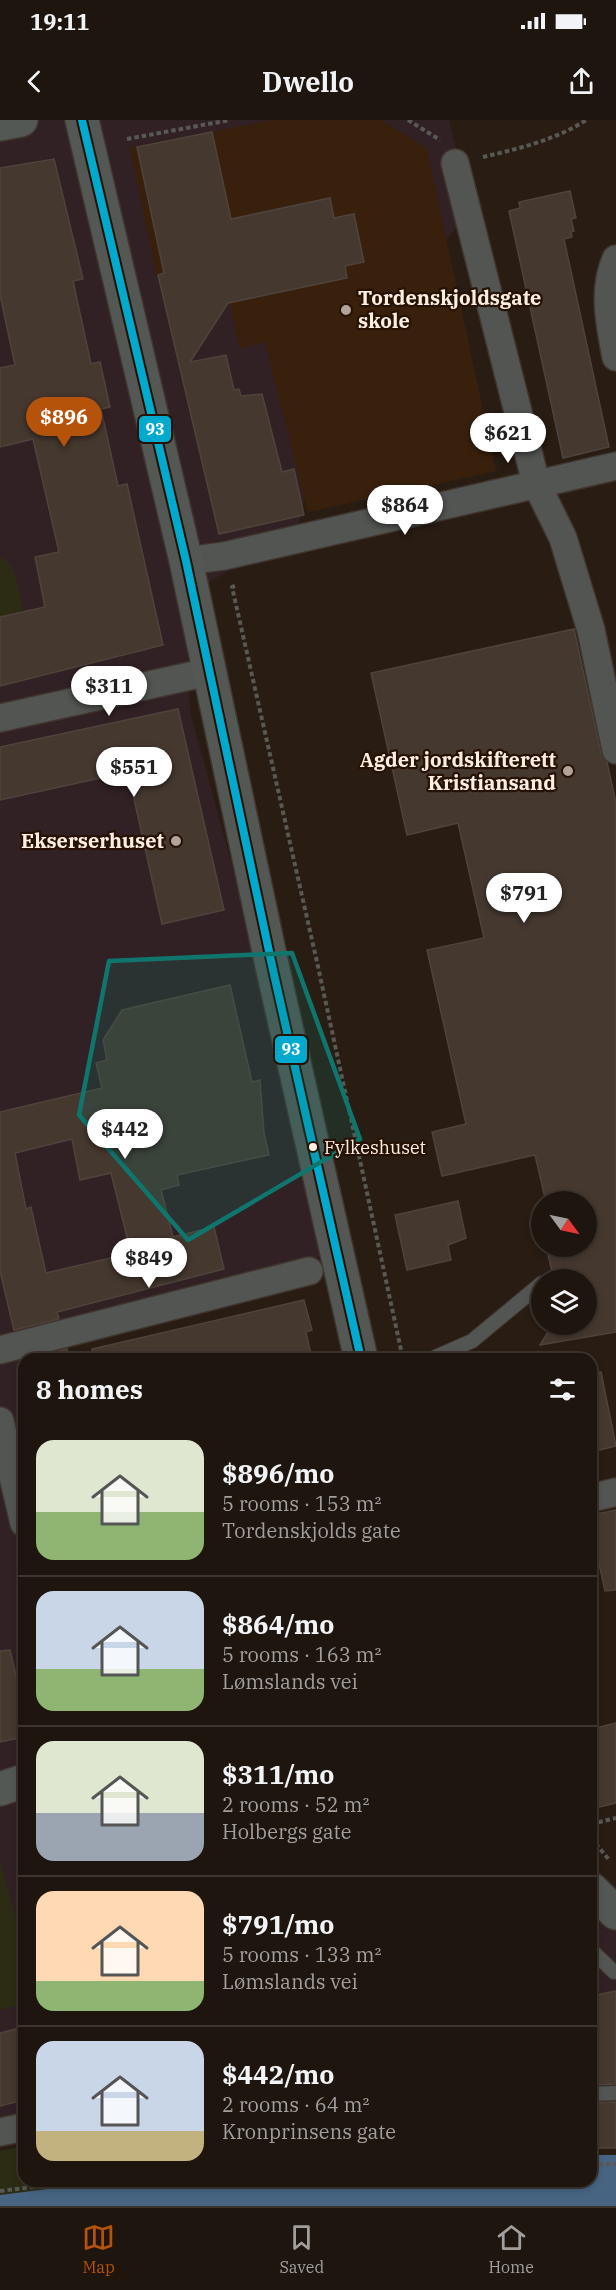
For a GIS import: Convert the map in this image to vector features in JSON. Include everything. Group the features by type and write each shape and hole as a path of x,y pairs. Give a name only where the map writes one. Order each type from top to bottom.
{"street":[{"path":"0,124 21,120"},
{"path":"82,120 186,561 208,672 360,1353"},
{"path":"456,163 536,483 563,538 591,630 616,750"},
{"path":"616,260 608,275 609,320 616,357"},
{"path":"186,561 225,556 616,466"},
{"path":"0,718 208,672"},
{"path":"0,1350 309,1271"},
{"path":"0,1421 17,1466"},
{"path":"597,1497 616,1492"},
{"path":"0,1789 18,1783"},
{"path":"597,1895 616,1913"},
{"path":"0,2132 18,2128"}],"lane":[{"path":"445,1353 472,1341 531,1293"},
{"path":"597,1956 614,1972"},
{"path":"597,2094 616,2093"}],"path":[{"path":"127,139 230,120"},
{"path":"408,120 440,140 456,163 518,148 570,130 586,120"},
{"path":"232,587 317,962 402,1353"},
{"path":"597,1823 616,1818"},
{"path":"597,1845 616,1868"},
{"path":"597,2165 616,2164"},
{"path":"0,2191 34,2187"}],"highlighted area":[{"path":"292,953 360,1139 188,1240 79,1115 109,961"}],"shaded area":[{"path":"0,120 449,120 471,210 378,320 347,342 296,533 184,596 190,711 289,1074 327,1253 216,1306 34,1347 34,1353 18,1353 18,2142 0,2146"},
{"name":"Tordenskjoldsgate skole","path":"274,120 381,120 427,148 496,471 308,512 265,342 240,348 221,264 157,278 130,147"},
{"path":"0,557 11,567 15,575 25,618 0,624"},
{"path":"0,1860 18,1925 18,2006 0,2010"},
{"path":"597,1891 616,1913 616,2126 597,2125"},
{"path":"18,2147 18,2187 75,2187 0,2197 0,2151"}],"water":[{"path":"597,2155 616,2155 616,2206 0,2206 0,2195 63,2187 597,2187"}],"building":[{"path":"212,132 231,219 330,198 334,218 354,214 364,262 345,266 347,278 228,303 190,362 226,355 234,390 239,389 241,396 262,394 282,472 294,469 304,515 219,534 158,275 164,273 137,147"},
{"path":"54,159 83,279 73,281 91,364 100,362 110,407 101,409 118,486 127,484 163,645 0,686 0,617 45,607 35,557 59,552 33,439 0,447 0,368 15,365 0,295 0,168"},
{"path":"570,191 576,218 571,219 574,231 571,232 572,237 564,239 609,447 563,458 509,211 520,208 519,202"},
{"path":"574,629 601,753 607,762 616,803 616,1332 540,1345 546,1335 597,1335 597,1269 551,1269 549,1257 597,1257 597,1191 543,1191 535,1155 442,1176 432,1132 466,1124 427,950 484,938 458,823 407,835 371,673"},
{"name":"Ekserserhuset","path":"178,709 224,910 162,924 128,772 0,800 0,747"},
{"path":"230,985 252,1082 260,1080 264,1133 269,1155 177,1175 179,1185 161,1190 173,1237 214,1227 224,1269 57,1312 59,1319 14,1330 0,1271 0,1112 102,1088 96,1063 107,1060 103,1040 122,1010","holes":["72,1139 80,1180 111,1173 130,1249 127,1249 128,1254 46,1273 31,1207 26,1209 15,1153"]},
{"path":"458,1201 466,1238 448,1245 451,1260 407,1270 395,1215"},
{"path":"304,1300 312,1330 306,1332 311,1353 92,1353 92,1349"},
{"path":"67,1349 68,1353 51,1353"},
{"path":"601,1372 616,1446 597,1451 597,1373"},
{"path":"616,1510 616,1590 605,1591 597,1554 597,1514"},
{"path":"10,1650 18,1684 18,1738 0,1742 0,1651"},
{"path":"616,1723 616,1803 597,1808 597,1728"},
{"path":"616,1991 616,2084 597,2085 597,1995"},
{"path":"18,2028 18,2102 0,2106 0,2033"},
{"path":"616,2102 616,2148 597,2148 597,2103"}],"transit line":[{"name":"93","path":"82,120 186,561 273,970 360,1353"}],"place":[{"name":"Tordenskjoldsgate skole","path":"346,310"},
{"name":"Agder jordskifterett Kristiansand","path":"568,771"},
{"name":"Ekserserhuset","path":"176,841"},
{"name":"Fylkeshuset","path":"313,1147"}]}
